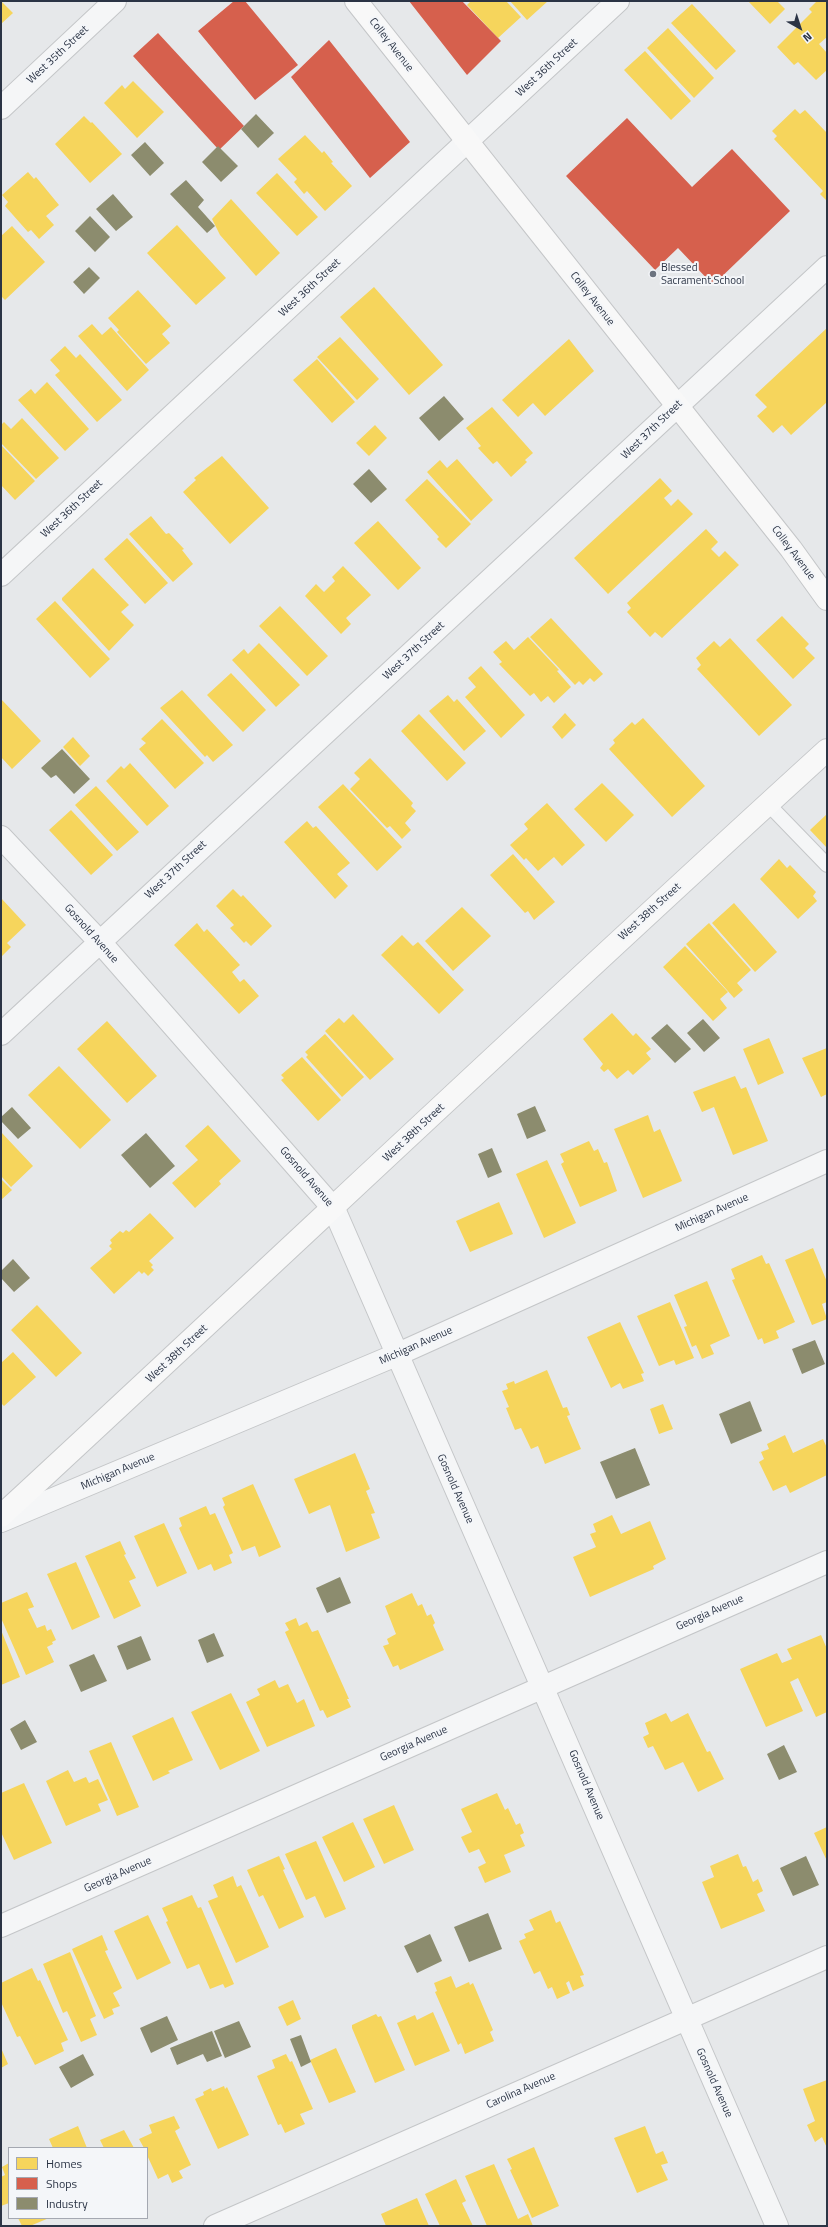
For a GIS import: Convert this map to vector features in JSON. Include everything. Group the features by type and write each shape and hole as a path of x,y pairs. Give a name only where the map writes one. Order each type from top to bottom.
{"main road":[{"name":"Colley Avenue","path":"356,1 677,405 790,549 827,599"},
{"name":"West 38th Street","path":"1,1516 334,1208 579,977 827,750"}],"street":[{"name":"West 35th Street","path":"1,108 116,1"},
{"name":"West 36th Street","path":"1,575 618,1"},
{"name":"West 37th Street","path":"1,1034 648,435 677,405 827,267"},
{"name":"Gosnold Avenue","path":"1,837 100,942 334,1208 396,1355 544,1687 777,2226"},
{"name":"Michigan Avenue","path":"1,1520 396,1355 827,1162"},
{"name":"Georgia Avenue","path":"1,1926 827,1562"},
{"name":"Carolina Avenue","path":"215,2226 827,1957"}],"lane":[{"path":"768,804 827,865"}],"building: Homes":[{"path":"1,1 13,13 1,24"},
{"path":"471,1 506,1 521,17 498,38 467,5"},
{"path":"510,1 548,1 527,20"},
{"path":"748,1 777,1 785,9 770,24"},
{"path":"817,1 827,1 827,37 819,44 827,53 827,70 816,80 798,62 794,65 777,47 812,12 809,9"},
{"path":"692,4 736,51 716,70 671,23"},
{"path":"668,28 714,78 694,98 647,48"},
{"path":"645,51 691,101 671,120 624,70"},
{"path":"133,81 164,112 137,138 104,103 122,85 125,89"},
{"path":"795,109 800,114 805,110 827,133 827,201 820,194 823,191 774,139 777,136 772,131"},
{"path":"84,116 91,123 92,122 122,154 90,183 55,144"},
{"path":"305,135 322,153 324,151 333,162 331,163 352,186 325,211 307,191 304,194 294,182 297,179 278,159"},
{"path":"28,172 34,179 36,177 59,205 46,216 54,225 39,239 31,230 28,232 5,206 8,202 2,195"},
{"path":"277,173 318,217 297,236 256,193"},
{"path":"231,199 280,253 256,276 220,235 212,219"},
{"path":"177,225 226,278 196,305 147,253"},
{"path":"12,226 45,262 5,300 1,296 1,236"},
{"path":"374,287 443,365 409,395 340,317"},
{"path":"138,290 171,326 162,334 170,343 146,364 117,332 119,330 108,318"},
{"path":"92,324 102,335 111,327 149,370 127,391 78,336"},
{"path":"827,328 827,402 791,435 782,425 773,433 757,416 767,407 755,395"},
{"path":"340,337 379,379 357,400 317,357"},
{"path":"569,339 594,371 545,416 533,403 518,417 502,400"},
{"path":"65,346 76,358 80,354 122,400 97,422 55,375 60,371 50,360"},
{"path":"317,359 355,402 332,423 293,380"},
{"path":"47,382 89,429 65,451 18,400 31,389 35,394"},
{"path":"492,407 533,453 525,460 527,462 511,477 497,461 493,464 478,448 481,446 466,428"},
{"path":"22,418 59,458 36,479 1,443 1,425 4,422 11,429"},
{"path":"375,425 387,438 369,456 356,443"},
{"path":"1,445 35,481 15,500 1,485"},
{"path":"222,456 269,508 230,544 183,492 196,480 194,478"},
{"path":"457,459 493,500 471,521 427,472 440,460 447,468"},
{"path":"660,478 672,491 664,498 671,506 678,499 693,514 608,594 574,558"},
{"path":"427,479 471,524 446,548 437,539 439,537 405,500"},
{"path":"151,516 166,534 169,533 184,549 182,550 193,564 173,582 129,534"},
{"path":"378,521 421,568 398,590 354,543"},
{"path":"706,529 718,542 711,549 719,557 725,551 739,565 662,638 655,632 650,637 627,612 631,608 627,603"},
{"path":"127,538 168,583 145,604 104,559"},
{"path":"343,566 371,595 346,618 351,624 341,634 305,596 316,584 324,592 335,581 332,577"},
{"path":"93,568 129,605 121,612 134,625 109,651 62,600 62,598"},
{"path":"55,601 110,659 90,678 36,619"},
{"path":"280,606 328,656 307,676 259,626"},
{"path":"782,616 809,644 805,648 815,658 793,679 756,640"},
{"path":"551,618 603,674 594,682 590,678 583,685 579,681 575,685 530,637"},
{"path":"528,637 559,670 557,671 571,687 554,703 548,696 541,702 534,693 530,696 499,664 502,662 493,652 506,641 514,650"},
{"path":"730,638 792,705 759,736 697,669 701,665 696,658 714,641 720,647"},
{"path":"259,643 300,685 276,707 232,660 244,649 248,654"},
{"path":"481,666 525,715 501,738 465,697 476,687 468,678"},
{"path":"231,673 266,710 243,732 207,695"},
{"path":"182,690 233,745 213,762 207,755 205,757 160,708"},
{"path":"448,695 454,702 457,699 486,731 464,751 429,711"},
{"path":"1,699 41,741 12,769 1,757"},
{"path":"565,713 576,725 562,739 552,727"},
{"path":"419,714 466,763 447,781 401,731"},
{"path":"643,718 705,786 672,817 609,749 615,743 613,740 632,722 635,725"},
{"path":"162,719 204,763 175,789 139,749 146,743 141,739"},
{"path":"73,737 90,756 80,766 63,747"},
{"path":"370,758 413,803 411,806 416,811 405,823 411,830 402,839 390,826 387,828 350,789 360,779 354,773"},
{"path":"130,763 169,806 147,826 106,781 121,766 124,769"},
{"path":"602,783 634,815 606,842 574,809"},
{"path":"343,784 402,847 377,871 318,807"},
{"path":"96,786 139,832 117,851 75,805"},
{"path":"547,803 585,845 562,866 554,857 538,871 526,858 524,860 510,845 528,829 524,824"},
{"path":"71,810 113,855 91,875 49,830"},
{"path":"827,814 827,848 810,830"},
{"path":"307,821 313,828 316,826 350,863 337,874 348,886 335,899 284,842"},
{"path":"513,854 555,902 534,920 528,911 525,913 490,875"},
{"path":"779,859 787,868 790,865 816,892 813,896 817,901 798,919 760,879"},
{"path":"233,889 241,897 243,895 272,926 251,946 246,941 244,943 230,928 234,925 216,906"},
{"path":"1,898 26,925 7,943 11,947 2,956"},
{"path":"734,903 777,952 755,972 712,923"},
{"path":"462,907 491,936 453,971 425,941"},
{"path":"197,923 204,932 207,929 240,965 232,972 240,982 244,979 259,996 239,1014 174,945"},
{"path":"709,923 751,970 737,983 743,990 734,998 686,944"},
{"path":"402,935 413,946 418,942 464,990 439,1014 381,955"},
{"path":"685,946 728,992 720,999 727,1008 713,1021 663,967"},
{"path":"612,1013 633,1036 636,1033 651,1049 646,1053 651,1059 633,1075 628,1070 617,1079 608,1069 604,1072 600,1068 603,1064 583,1039"},
{"path":"353,1014 394,1059 370,1080 325,1031 339,1018 344,1023"},
{"path":"107,1021 157,1076 127,1103 77,1049"},
{"path":"325,1034 364,1077 342,1097 306,1057 308,1055 305,1052"},
{"path":"769,1038 784,1073 758,1085 743,1049"},
{"path":"827,1048 827,1094 821,1097 802,1058"},
{"path":"302,1057 341,1100 318,1121 281,1080 284,1078 281,1075"},
{"path":"59,1066 111,1120 80,1149 28,1095"},
{"path":"735,1076 741,1089 746,1087 768,1141 733,1155 714,1107 702,1112 693,1092"},
{"path":"648,1115 654,1132 660,1129 682,1181 643,1198 614,1129"},
{"path":"208,1125 241,1161 219,1181 221,1184 195,1208 172,1183 198,1160 185,1146"},
{"path":"1,1132 33,1166 11,1187 1,1176"},
{"path":"589,1141 594,1151 598,1149 604,1163 607,1162 617,1191 580,1207 561,1164 564,1162 560,1154"},
{"path":"547,1160 576,1223 544,1238 516,1174"},
{"path":"1,1179 12,1190 1,1200"},
{"path":"499,1202 513,1234 470,1252 456,1221"},
{"path":"150,1213 174,1238 149,1261 153,1265 151,1267 154,1270 148,1276 144,1272 142,1274 139,1271 114,1294 90,1268 112,1249 109,1246 112,1243 110,1240 120,1231 123,1233 126,1230 129,1232"},
{"path":"813,1248 827,1282 827,1302 822,1304 827,1319 812,1325 785,1260"},
{"path":"762,1255 766,1264 769,1263 795,1322 776,1331 779,1338 764,1344 762,1338 758,1340 732,1280 735,1279 731,1269"},
{"path":"707,1281 730,1336 710,1345 714,1354 702,1359 696,1345 692,1347 684,1327 687,1326 674,1295"},
{"path":"670,1302 694,1358 676,1365 674,1360 659,1366 637,1316"},
{"path":"37,1305 82,1353 56,1377 11,1330"},
{"path":"620,1322 644,1373 641,1374 644,1381 623,1389 620,1383 611,1388 587,1337"},
{"path":"13,1352 36,1377 4,1406 1,1403 1,1363"},
{"path":"547,1370 563,1408 567,1407 570,1415 567,1416 581,1449 545,1464 538,1446 531,1449 521,1428 515,1430 506,1408 509,1407 502,1391 508,1389 506,1384 514,1381 515,1384"},
{"path":"663,1404 673,1429 659,1434 650,1409"},
{"path":"785,1435 793,1453 823,1439 827,1448 827,1475 790,1493 786,1485 773,1491 759,1462 764,1459 761,1452 769,1449 767,1444"},
{"path":"355,1453 370,1489 366,1491 375,1513 371,1514 380,1538 346,1552 330,1505 309,1514 294,1479"},
{"path":"253,1484 281,1547 259,1557 255,1546 242,1551 223,1507 225,1505 222,1498"},
{"path":"206,1506 210,1515 215,1513 233,1553 229,1555 232,1563 214,1571 211,1564 198,1570 179,1528 182,1526 179,1518"},
{"path":"612,1515 621,1534 650,1521 666,1559 653,1566 654,1569 590,1597 573,1557 596,1547 590,1534 596,1532 593,1524"},
{"path":"164,1523 187,1573 157,1587 134,1536"},
{"path":"120,1541 126,1554 124,1555 136,1578 129,1581 141,1606 114,1619 85,1556"},
{"path":"76,1562 100,1617 72,1630 47,1574"},
{"path":"27,1592 34,1607 28,1609 37,1628 45,1625 47,1631 51,1629 56,1640 52,1642 53,1644 47,1647 54,1662 26,1675 1,1618 1,1603"},
{"path":"412,1593 418,1606 422,1604 427,1616 431,1614 435,1623 433,1625 444,1650 400,1670 398,1665 393,1667 383,1646 389,1644 387,1639 396,1634 385,1606"},
{"path":"296,1618 299,1626 307,1622 312,1632 318,1630 349,1699 347,1699 351,1707 327,1718 323,1710 320,1711 285,1632 289,1630 285,1623"},
{"path":"1,1630 20,1677 1,1685"},
{"path":"821,1635 827,1649 827,1712 816,1717 798,1678 790,1682 803,1711 766,1727 740,1669 777,1653 782,1663 792,1659 787,1649"},
{"path":"275,1680 279,1688 288,1684 297,1703 304,1699 315,1726 267,1747 246,1702 260,1695 257,1689"},
{"path":"231,1693 260,1751 220,1770 191,1712"},
{"path":"666,1713 671,1722 688,1713 707,1752 710,1751 724,1779 698,1792 683,1762 665,1770 653,1746 648,1748 643,1737 649,1734 645,1723"},
{"path":"173,1717 193,1760 168,1771 170,1773 153,1781 132,1736"},
{"path":"111,1742 139,1807 117,1816 89,1751"},
{"path":"68,1770 74,1782 86,1777 89,1783 98,1779 108,1800 98,1804 101,1811 66,1826 46,1781"},
{"path":"24,1783 52,1843 14,1860 1,1832 1,1793"},
{"path":"497,1793 505,1810 508,1808 516,1825 520,1823 524,1833 520,1835 525,1846 504,1855 511,1872 485,1883 478,1867 486,1863 479,1849 469,1853 461,1837 472,1832 461,1809"},
{"path":"394,1805 414,1850 384,1864 363,1819"},
{"path":"353,1822 375,1867 344,1882 322,1837"},
{"path":"827,1827 827,1861 814,1833"},
{"path":"316,1841 346,1909 325,1918 315,1896 306,1900 285,1854"},
{"path":"738,1854 743,1867 746,1866 753,1882 758,1879 763,1891 757,1894 765,1911 721,1929 702,1882 714,1877 710,1866"},
{"path":"279,1856 285,1869 283,1870 304,1917 279,1929 263,1895 259,1897 247,1870"},
{"path":"233,1876 237,1887 241,1885 269,1947 236,1963 208,1901 218,1897 213,1885"},
{"path":"192,1895 198,1908 201,1907 234,1984 225,1988 223,1984 210,1989 199,1964 187,1969 166,1922 168,1921 162,1908"},
{"path":"551,1910 556,1923 560,1921 584,1975 580,1976 584,1986 573,1991 569,1981 566,1983 570,1993 557,1999 552,1987 548,1989 540,1971 534,1974 519,1941 526,1938 524,1934 534,1930 529,1920"},
{"path":"148,1915 171,1963 137,1980 114,1931"},
{"path":"102,1935 108,1950 105,1951 122,1988 113,1993 120,2006 112,2009 114,2014 104,2019 72,1949"},
{"path":"70,1952 96,2016 90,2019 97,2035 81,2042 67,2011 63,2013 43,1964"},
{"path":"32,1968 38,1981 40,1980 68,2040 61,2043 64,2051 35,2065 20,2036 17,2037 1,2002 1,1983"},
{"path":"451,1976 456,1988 469,1982 470,1985 473,1983 493,2030 490,2032 494,2041 465,2054 461,2043 458,2045 435,1992 437,1991 434,1983"},
{"path":"293,2000 301,2019 287,2026 278,2007"},
{"path":"433,2012 450,2051 415,2066 397,2023 415,2015 417,2020"},
{"path":"376,2014 378,2017 381,2016 405,2070 375,2083 352,2025"},
{"path":"1,2048 8,2064 1,2068"},
{"path":"336,2048 356,2092 329,2103 310,2060"},
{"path":"286,2054 290,2062 292,2061 313,2109 300,2114 305,2124 285,2133 281,2124 278,2125 257,2076 275,2068 272,2060"},
{"path":"827,2080 827,2148 822,2137 815,2142 807,2125 815,2121 803,2089"},
{"path":"224,2086 225,2089 227,2087 249,2135 218,2149 195,2099 204,2095 203,2092 211,2088 212,2091"},
{"path":"174,2116 180,2128 175,2131 191,2165 179,2171 183,2178 172,2183 168,2174 158,2179 148,2157 148,2147 143,2147 139,2139 152,2133 149,2125"},
{"path":"78,2126 87,2147 53,2147 49,2139"},
{"path":"645,2126 656,2154 663,2151 668,2163 661,2165 668,2180 637,2193 614,2138"},
{"path":"124,2130 133,2147 104,2147 100,2140"},
{"path":"534,2147 559,2206 532,2218 510,2170 512,2169 507,2159"},
{"path":"8,2164 8,2203 1,2206 1,2177 5,2175 2,2167"},
{"path":"494,2164 518,2219 528,2214 533,2226 487,2226 465,2176"},
{"path":"456,2179 466,2201 462,2203 473,2226 440,2226 425,2194"},
{"path":"417,2198 429,2226 386,2226 381,2214"},
{"path":"18,2219 47,2219 30,2226 22,2226"}],"building: Shops":[{"path":"234,1 245,1 298,65 255,100 198,31"},
{"path":"409,1 462,1 501,41 467,75"},
{"path":"158,33 244,126 219,150 133,56"},
{"path":"329,40 410,142 370,178 291,77"},
{"path":"627,118 692,187 732,149 790,211 713,285 678,248 655,270 566,176"}],"building: Industry":[{"path":"256,114 274,133 258,148 241,129"},
{"path":"145,142 164,163 150,176 131,155"},
{"path":"218,146 238,166 221,182 202,162"},
{"path":"186,180 204,200 198,207 215,226 207,233 170,194"},
{"path":"113,194 133,217 116,231 96,209"},
{"path":"90,216 110,237 95,252 75,231"},
{"path":"89,267 100,278 84,294 73,282"},
{"path":"444,396 464,419 439,441 419,418"},
{"path":"369,469 387,489 371,503 353,484"},
{"path":"62,749 90,779 74,794 56,775 51,778 41,768"},
{"path":"703,1019 720,1038 704,1052 687,1033"},
{"path":"667,1024 691,1049 675,1063 651,1038"},
{"path":"535,1106 546,1131 527,1139 517,1114"},
{"path":"12,1107 31,1128 18,1139 1,1121 1,1117"},
{"path":"146,1133 175,1166 150,1188 121,1155"},
{"path":"492,1148 502,1172 488,1178 478,1154"},
{"path":"13,1259 30,1278 14,1292 1,1278 1,1271"},
{"path":"815,1340 825,1364 802,1374 792,1349"},
{"path":"750,1401 762,1431 731,1444 719,1414"},
{"path":"635,1448 650,1485 616,1499 600,1462"},
{"path":"340,1577 351,1603 327,1613 316,1588"},
{"path":"214,1633 224,1656 207,1663 198,1640"},
{"path":"141,1636 151,1660 127,1670 117,1646"},
{"path":"94,1654 107,1681 81,1692 69,1665"},
{"path":"25,1720 37,1742 21,1750 10,1729"},
{"path":"784,1745 797,1772 779,1780 767,1754"},
{"path":"806,1856 819,1885 793,1896 780,1868"},
{"path":"488,1913 502,1949 469,1962 454,1927"},
{"path":"430,1934 442,1961 417,1973 404,1946"},
{"path":"167,2016 178,2040 151,2053 140,2028"},
{"path":"239,2021 251,2047 225,2058 214,2031"},
{"path":"212,2031 222,2056 207,2062 203,2054 177,2065 170,2048"},
{"path":"301,2035 311,2062 301,2067 290,2039"},
{"path":"83,2054 94,2075 71,2088 59,2067"}],"place":[{"name":"Blessed Sacrament School","path":"653,274"}]}
